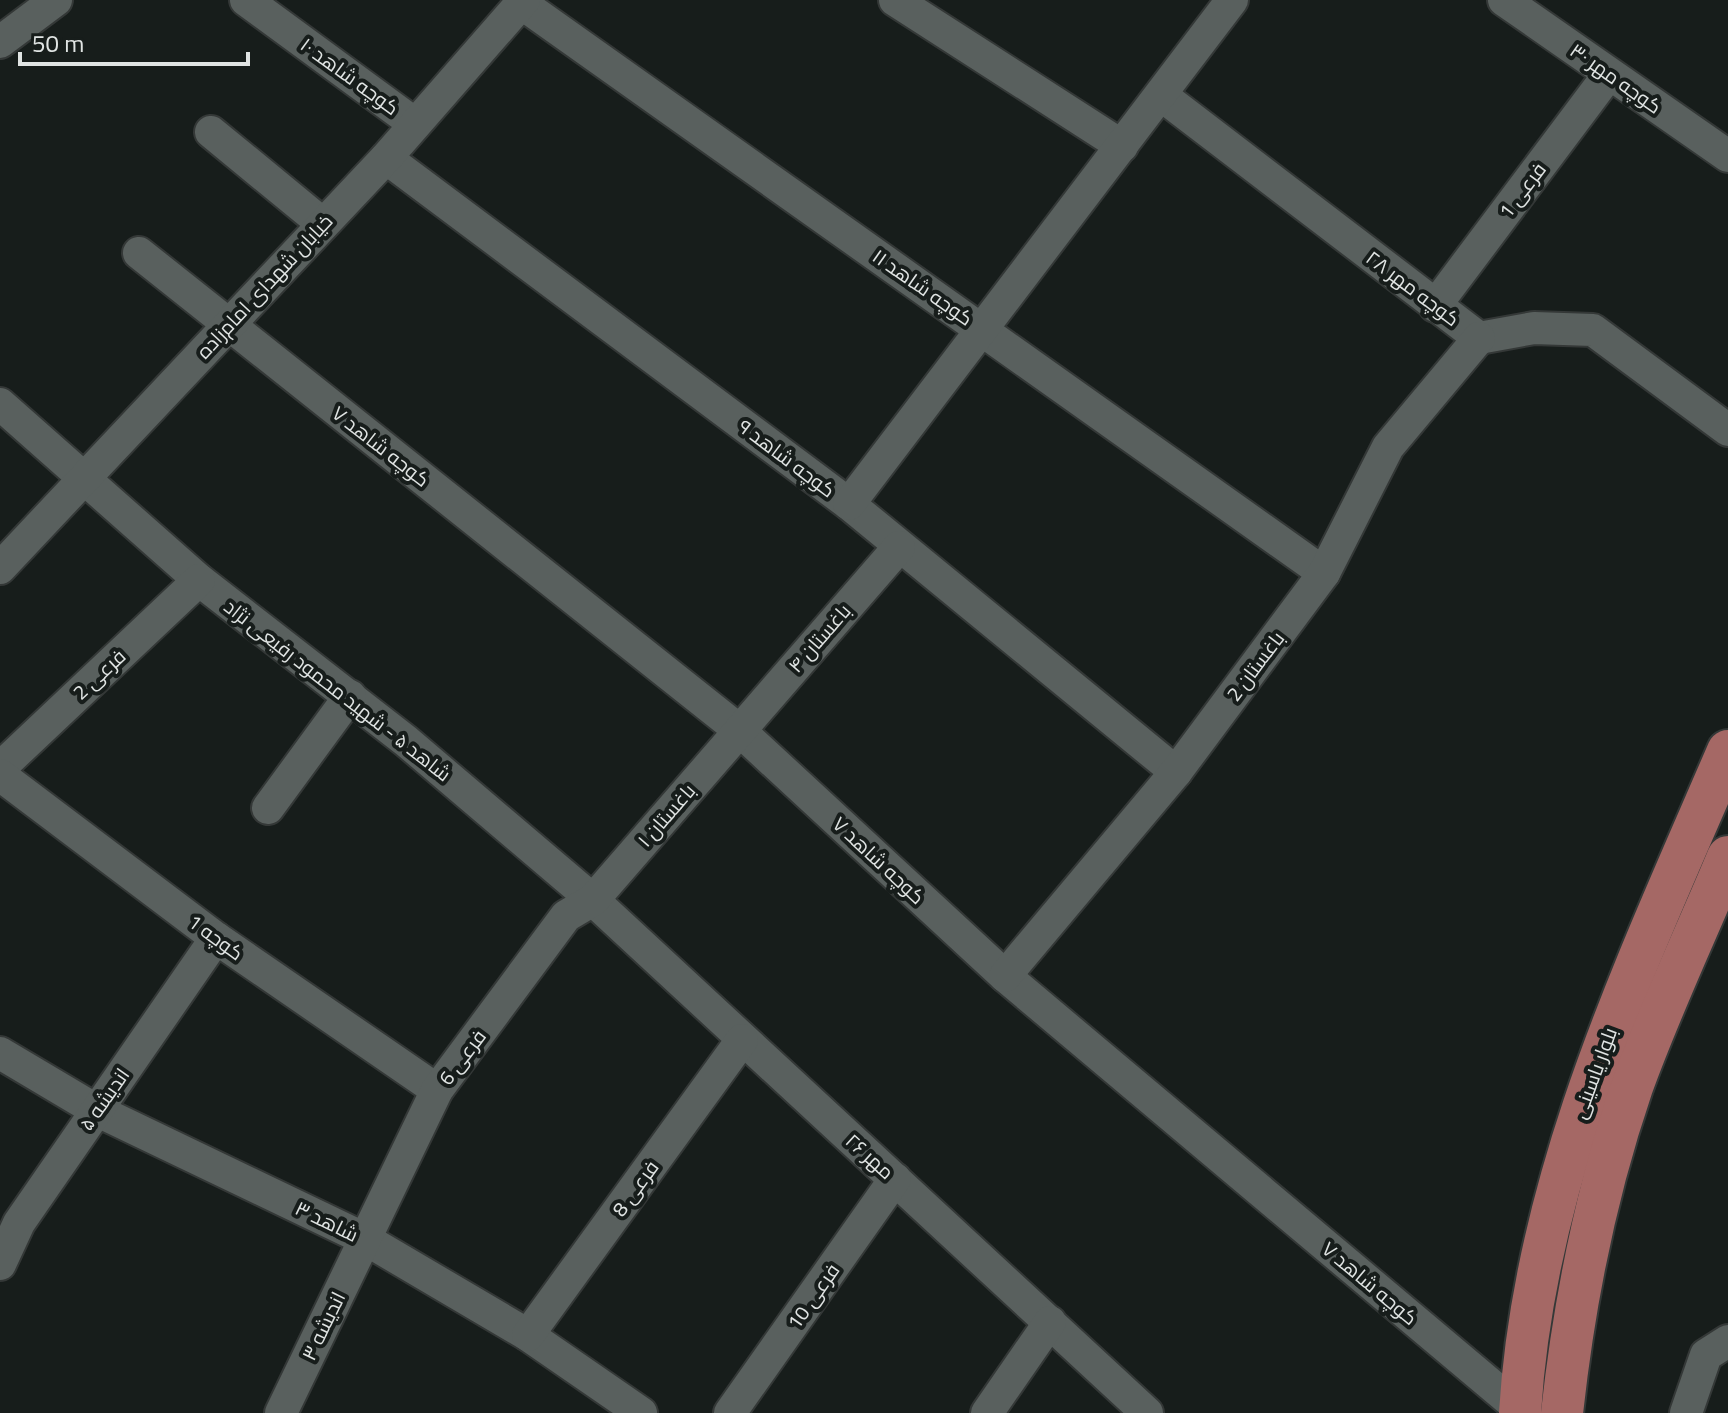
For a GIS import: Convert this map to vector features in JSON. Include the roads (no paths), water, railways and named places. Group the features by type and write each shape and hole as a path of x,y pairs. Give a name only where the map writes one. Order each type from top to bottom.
{"main road":[{"name":"بلوار یاسینی","path":"1520,1411 1529,1321 1543,1246 1574,1126 1614,1017 1728,751"},
{"name":"بلوار یاسینی","path":"1562,1413 1569,1355 1600,1196 1632,1088 1670,989 1723,883"}],"street":[{"path":"0,42 56,0"},
{"name":"کوچه شاهد ۱۰","path":"246,0 415,124"},
{"path":"895,0 1122,146"},
{"path":"849,504 1232,0"},
{"name":"کوچه مهر ۳۰","path":"1504,0 1728,156"},
{"name":"خیابان شهدای امام‌زاده","path":"0,568 386,158 523,2"},
{"name":"کوچه شاهد ۱۱","path":"523,2 1324,573"},
{"name":"فرعی 1","path":"1435,306 1609,74"},
{"name":"کوچه مهر ۲۸","path":"1161,95 1479,338 1534,328 1593,330 1728,430"},
{"path":"211,132 323,224"},
{"name":"کوچه شاهد ۹","path":"386,158 849,504 1176,772"},
{"name":"کوچه شاهد ۷","path":"139,253 739,730 1005,976 1520,1411"},
{"name":"باغستان 2","path":"1005,976 1176,772 1324,573 1388,447 1479,338"},
{"name":"شاهد ۵ - شهید محمود رفیعی نژاد","path":"0,404 82,480 199,580 350,696 593,900"},
{"name":"باغستان ۴","path":"739,730 899,547"},
{"name":"فرعی 2","path":"0,768 199,580"},
{"path":"268,808 350,696"},
{"name":"باغستان ۱","path":"593,900 739,730"},
{"name":"کوچه 1","path":"0,775 216,938 437,1090"},
{"name":"مهر ۲۶","path":"593,900 1147,1413"},
{"name":"فرعی 6","path":"365,1239 437,1090 566,916 593,900"},
{"name":"اندیشه ۵","path":"0,1264 19,1223 216,938"},
{"name":"فرعی 8","path":"528,1335 742,1040"},
{"name":"شاهد ۳","path":"0,1053 96,1110 365,1239 528,1335 641,1413"},
{"name":"فرعی 10","path":"730,1413 895,1179"},
{"name":"اندیشه ۳","path":"281,1413 365,1239"},
{"path":"987,1413 1050,1322"},
{"path":"1686,1413 1706,1355 1728,1341"}]}
